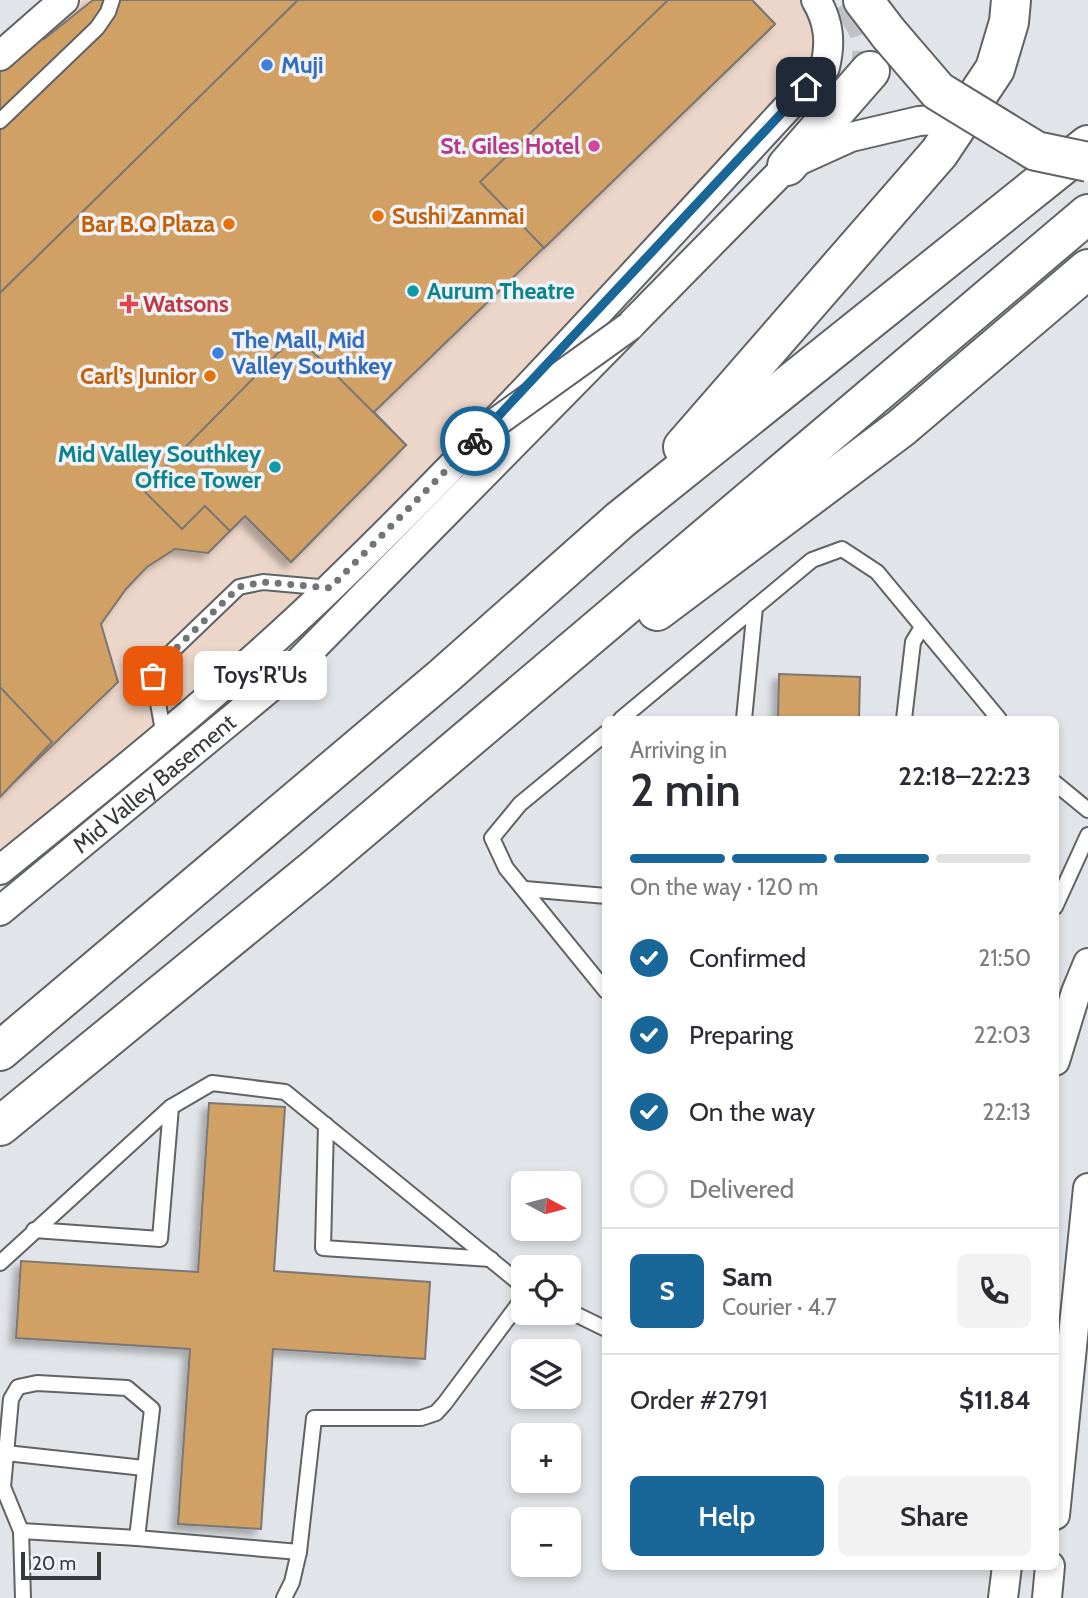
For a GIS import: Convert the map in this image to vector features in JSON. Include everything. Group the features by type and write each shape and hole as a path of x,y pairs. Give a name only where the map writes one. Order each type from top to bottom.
{"highway":[{"path":"863,0 938,91 1036,151 1088,162"},
{"path":"620,520 939,153 995,69 1009,22 1011,0"},
{"path":"787,166 870,71"},
{"path":"0,1051 443,676 620,520 1088,145"},
{"path":"0,1126 317,867 1088,215"},
{"path":"317,867 901,428 1088,269"}],"street":[{"path":"0,56 64,0"},
{"path":"0,870 164,738 330,588 488,428 825,67 830,47 825,15 816,0"},
{"path":"488,428 630,326 787,166 851,137 919,121 962,118"},
{"name":"Mid Valley Basement","path":"0,911 289,672 630,326"},
{"path":"1059,1048 1088,963"},
{"path":"1059,1491 1079,1369 1088,1188"},
{"path":"1003,1598 1006,1570"},
{"path":"1047,1598 1050,1570"}],"lane":[{"path":"0,121 97,28 108,12 112,0"},
{"path":"625,716 812,560 842,549 877,572 996,716"},
{"path":"164,738 153,676 165,659 239,587 263,582 330,588"},
{"path":"744,716 755,607"},
{"path":"904,716 914,642 922,627"},
{"path":"602,736 520,804 492,838 506,868 602,986"},
{"path":"1059,786 1088,810"},
{"path":"1059,898 1088,835"},
{"path":"524,890 602,896"},
{"path":"0,1263 171,1107 212,1083 285,1092 511,1276"},
{"path":"34,1230 160,1239 171,1107"},
{"path":"326,1125 323,1248 491,1259"},
{"path":"284,1598 292,1582 299,1552 314,1418 421,1418 436,1413 511,1314"},
{"path":"581,1317 602,1327"},
{"path":"23,1598 21,1531 3,1487 11,1399 18,1387 37,1383 127,1388 152,1409 137,1538"},
{"path":"6,1453 144,1468"},
{"path":"21,1531 299,1552"}],"shaded area":[{"name":"The Mall, Mid Valley Southkey","path":"82,0 804,0 814,17 817,60 347,557 148,738 0,856 0,70"}],"building":[{"path":"93,0 298,0 0,293 0,67 39,33 44,39"},
{"name":"The Mall, Mid Valley Southkey","path":"298,0 752,0 775,24 374,412 406,445 291,562 245,516 208,553 175,549 147,567 126,589 101,624 118,682 0,796 0,293"},
{"path":"668,0 752,0 775,24 544,248 480,182"},
{"name":"Mid Valley Southkey Office Tower","path":"296,335 406,445 291,562 245,516 230,531 205,506 182,529 143,490"},
{"path":"779,674 860,677 859,716 778,716"},
{"path":"0,687 52,742 0,797"},
{"path":"209,1103 285,1107 274,1271 430,1282 425,1359 273,1349 261,1529 178,1524 190,1349 16,1338 21,1261 198,1272"}],"tunnel":[{"path":"849,0 869,32 870,71"}],"way so far":[{"path":"153,676 165,659 239,587 263,582 330,588 475,441"}],"place":[{"name":"Muji","path":"267,65"},
{"name":"St. Giles Hotel","path":"594,146"},
{"name":"Sushi Zanmai","path":"378,216"},
{"name":"Bar B.Q Plaza","path":"229,224"},
{"name":"Aurum Theatre","path":"413,291"},
{"name":"Watsons","path":"129,304"},
{"name":"The Mall, Mid Valley Southkey","path":"218,353"},
{"name":"Carl’s Junior","path":"210,376"},
{"name":"Mid Valley Southkey Office Tower","path":"275,467"},
{"name":"Toys'R'Us","path":"153,676"}],"route":[{"path":"475,441 806,87"}]}
